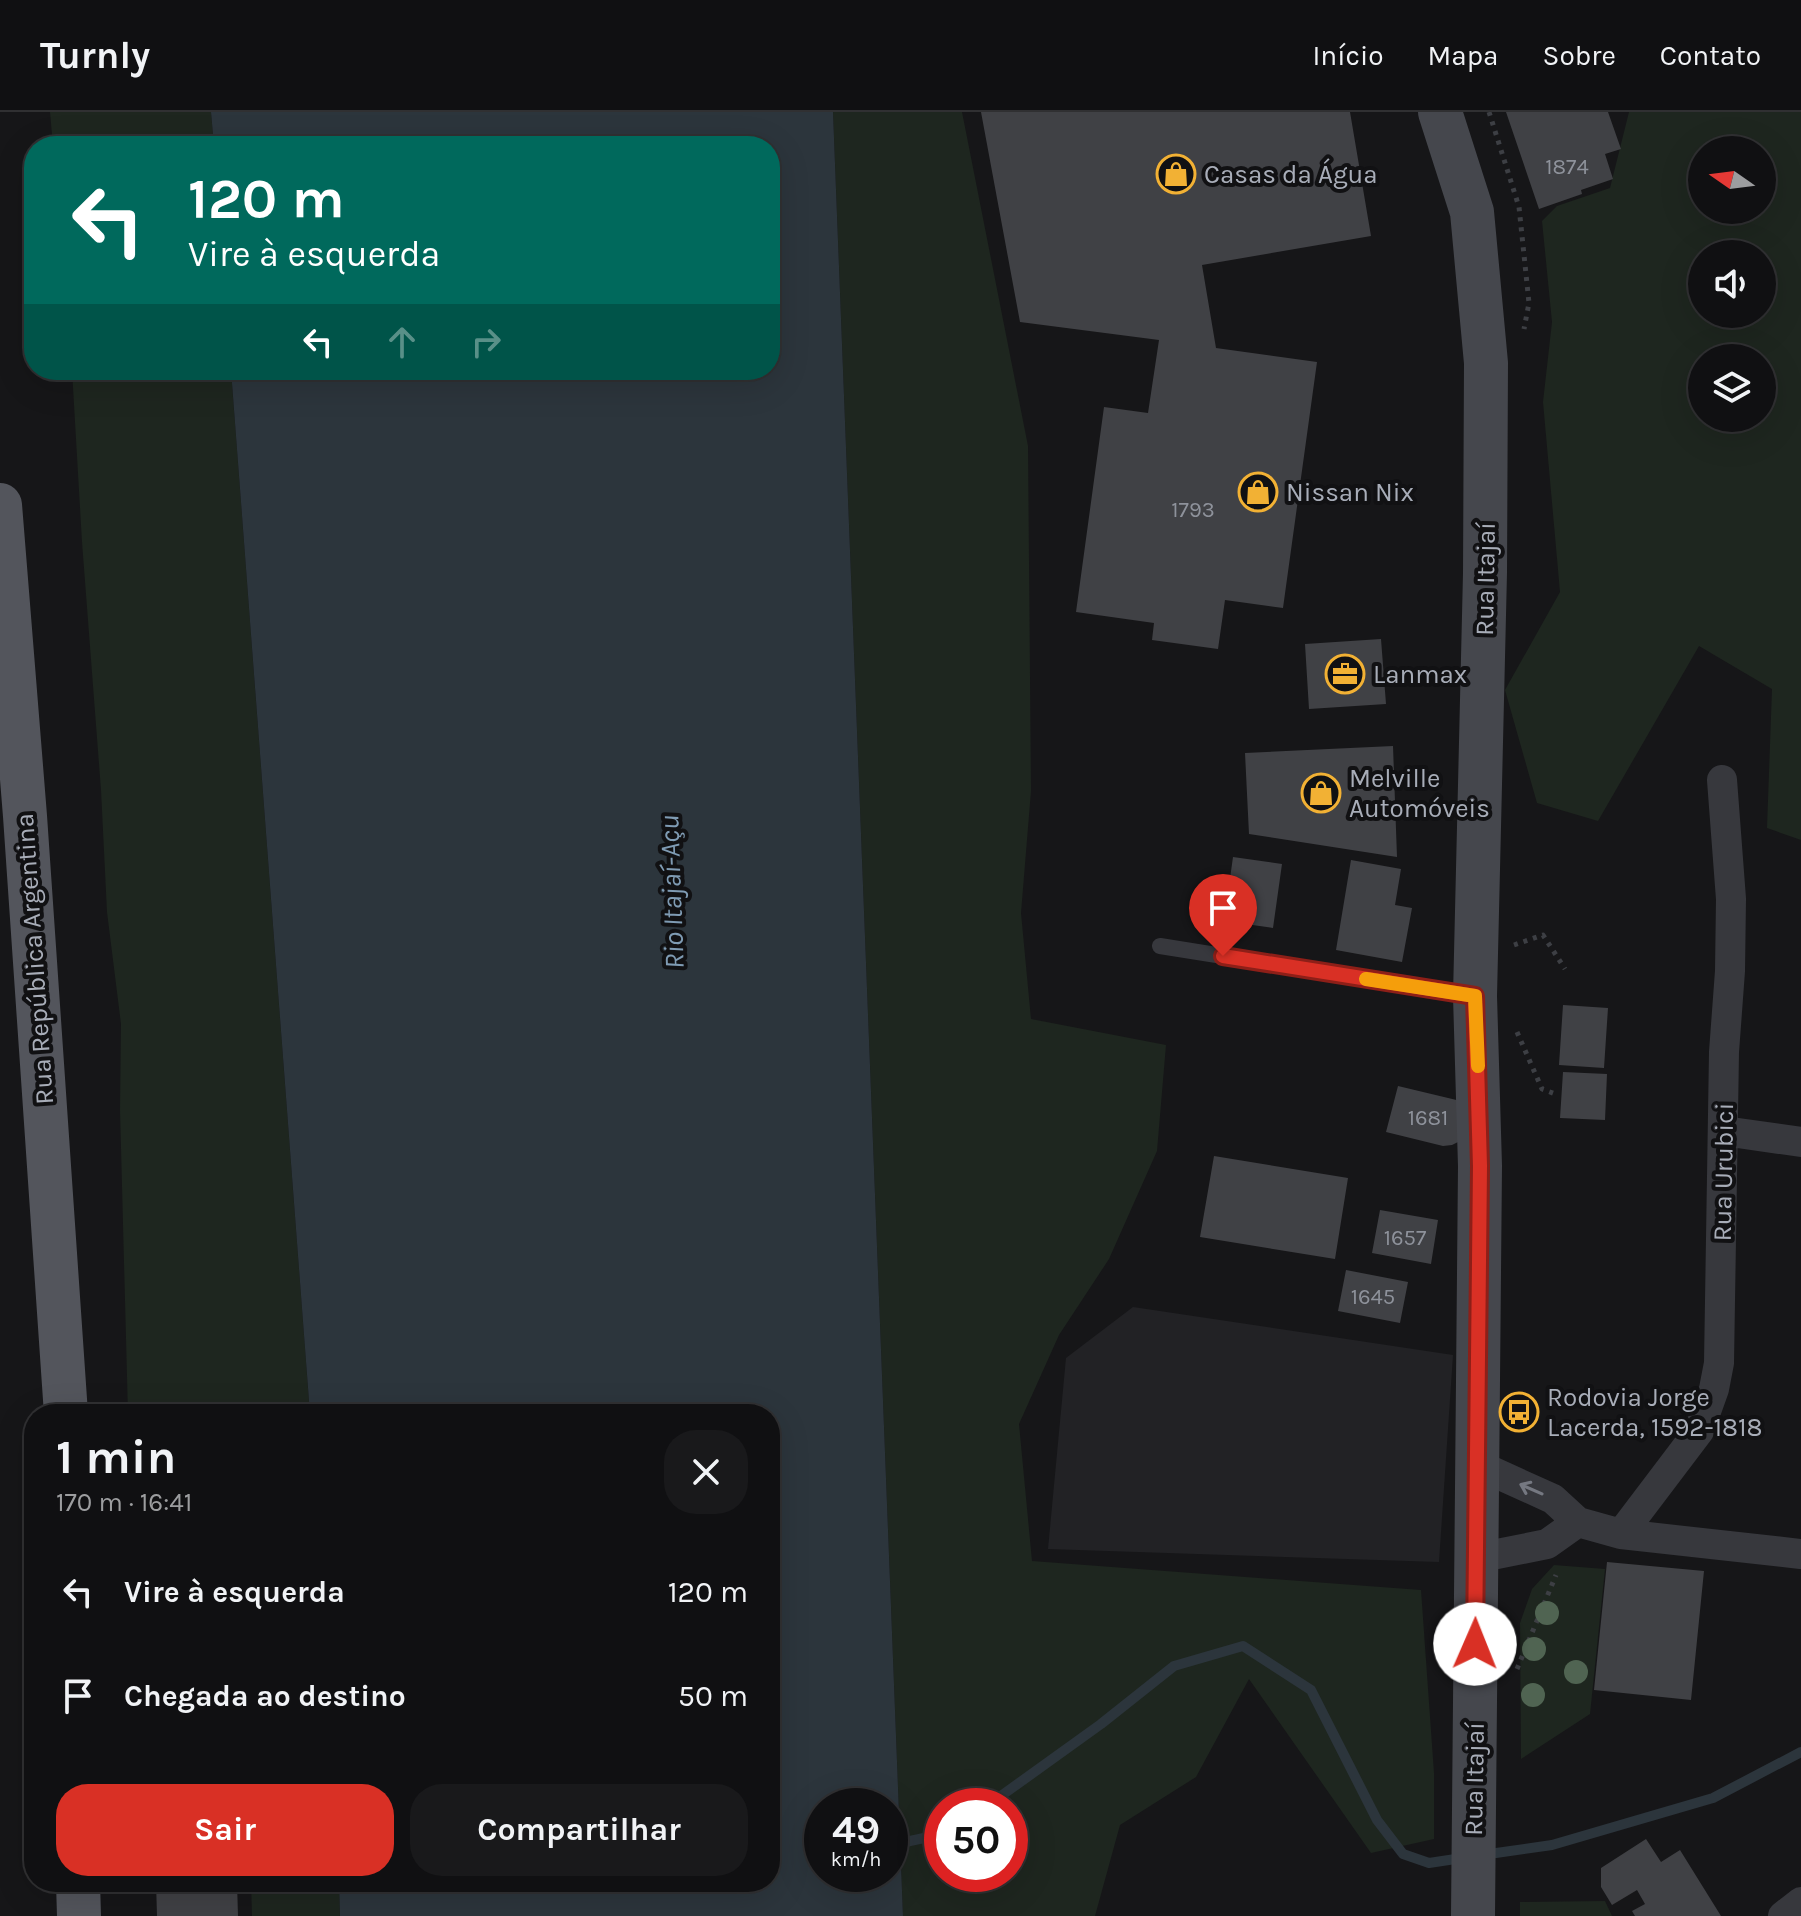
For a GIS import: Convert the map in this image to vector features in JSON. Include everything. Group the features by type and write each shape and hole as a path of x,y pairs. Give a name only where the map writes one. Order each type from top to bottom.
{"main road":[{"name":"Rua Itajaí","path":"1440,112 1472,212 1486,363 1485,573 1475,996 1480,1166 1473,1910"},
{"name":"Rua República Argentina","path":"0,505 28,857 65,1404"},
{"path":"78,1892 79,1916"}],"street":[{"name":"Rua Urubici","path":"1621,1534 1699,1431 1714,1389 1719,1363 1724,1052 1731,899 1722,780"},
{"path":"1724,1131 1801,1142"},
{"path":"1478,1465 1553,1499 1578,1522 1621,1534 1801,1554"},
{"path":"1477,1558 1547,1544 1578,1522"},
{"path":"1783,1916 1801,1902"}],"lane":[{"path":"1160,946 1475,996"}],"path":[{"path":"1513,945 1543,935 1565,969"},
{"path":"1512,1020 1542,1089 1558,1095"},
{"path":"1516,1671 1578,1522"}],"shaded area":[{"path":"50,112 211,112 213,136 52,136"},
{"path":"833,112 962,112 1028,446 1031,791 1021,913 1031,1019 1166,1045 1157,1151 1109,1259 1059,1335 1019,1424 1032,1561 1421,1590 1434,1773 1434,1839 1371,1853 1249,1679 1196,1777 1120,1825 1095,1916 903,1916 902,1892 908,1892 908,1788 898,1788"},
{"path":"1629,112 1801,112 1801,840 1767,828 1772,689 1699,646 1598,821 1537,803 1505,690 1560,592 1543,402 1552,322 1542,221 1557,206 1610,188"},
{"path":"73,380 232,380 309,1404 128,1404 120,1110 121,1024 107,912"},
{"path":"1133,1307 1453,1355 1439,1562 1048,1549 1066,1358"},
{"path":"1554,1565 1605,1569 1590,1714 1521,1759 1520,1623 1532,1589"},
{"path":"251,1892 339,1892 340,1916 252,1916"},
{"path":"1605,1901 1612,1916 1520,1916 1520,1902"}],"water":[{"name":"Rio Itajaí-Açu","path":"211,112 833,112 898,1788 804,1788 804,1892 902,1892 903,1916 340,1916 339,1892 780,1892 780,1404 309,1404 232,380 780,380 780,136 213,136"}],"building":[{"path":"981,112 1350,112 1371,236 1202,265 1216,348 1317,362 1283,608 1225,600 1218,649 1152,640 1154,623 1076,612 1104,407 1148,413 1159,340 1020,322"},
{"path":"1506,112 1608,112 1621,149 1605,154 1613,179 1539,209"},
{"name":"Lanmax","path":"1381,639 1386,704 1309,709 1305,644"},
{"name":"Melville Automóveis","path":"1393,746 1397,857 1249,834 1245,753"},
{"path":"1233,857 1282,864 1273,928 1224,921"},
{"path":"1351,860 1401,869 1395,905 1412,908 1402,962 1336,950"},
{"path":"1563,1005 1608,1008 1604,1068 1559,1065"},
{"path":"1563,1072 1607,1074 1605,1120 1560,1118"},
{"path":"1398,1086 1469,1103 1460,1141 1443,1146 1386,1132"},
{"path":"1214,1156 1348,1178 1335,1259 1200,1237"},
{"path":"1380,1210 1438,1220 1431,1264 1372,1253"},
{"path":"1346,1270 1408,1282 1400,1323 1338,1311"},
{"path":"1607,1562 1704,1571 1691,1700 1594,1690"},
{"path":"1646,1839 1661,1862 1680,1850 1721,1916 1635,1916 1632,1911 1645,1904 1637,1890 1612,1905 1601,1887 1601,1868"},
{"path":"156,1892 237,1892 238,1916 157,1916"}],"waterway":[{"path":"1012,1788 1101,1724 1174,1666 1243,1646 1311,1690 1377,1820 1403,1854 1429,1863 1462,1858"},
{"path":"1482,1855 1552,1845 1713,1798 1801,1752"},
{"path":"908,1841 924,1838"}],"slow traffic":[{"path":"1366,979 1475,996 1478,1066"}],"place":[{"name":"Casas da Água","path":"1176,174"},
{"name":"Nissan Nix","path":"1258,492"},
{"name":"Lanmax","path":"1345,674"},
{"name":"Melville Automóveis","path":"1321,793"},
{"name":"Rodovia Jorge Lacerda, 1592-1818","path":"1519,1412"}],"route":[{"path":"1223,956 1475,996 1480,1166 1475,1644"}]}
